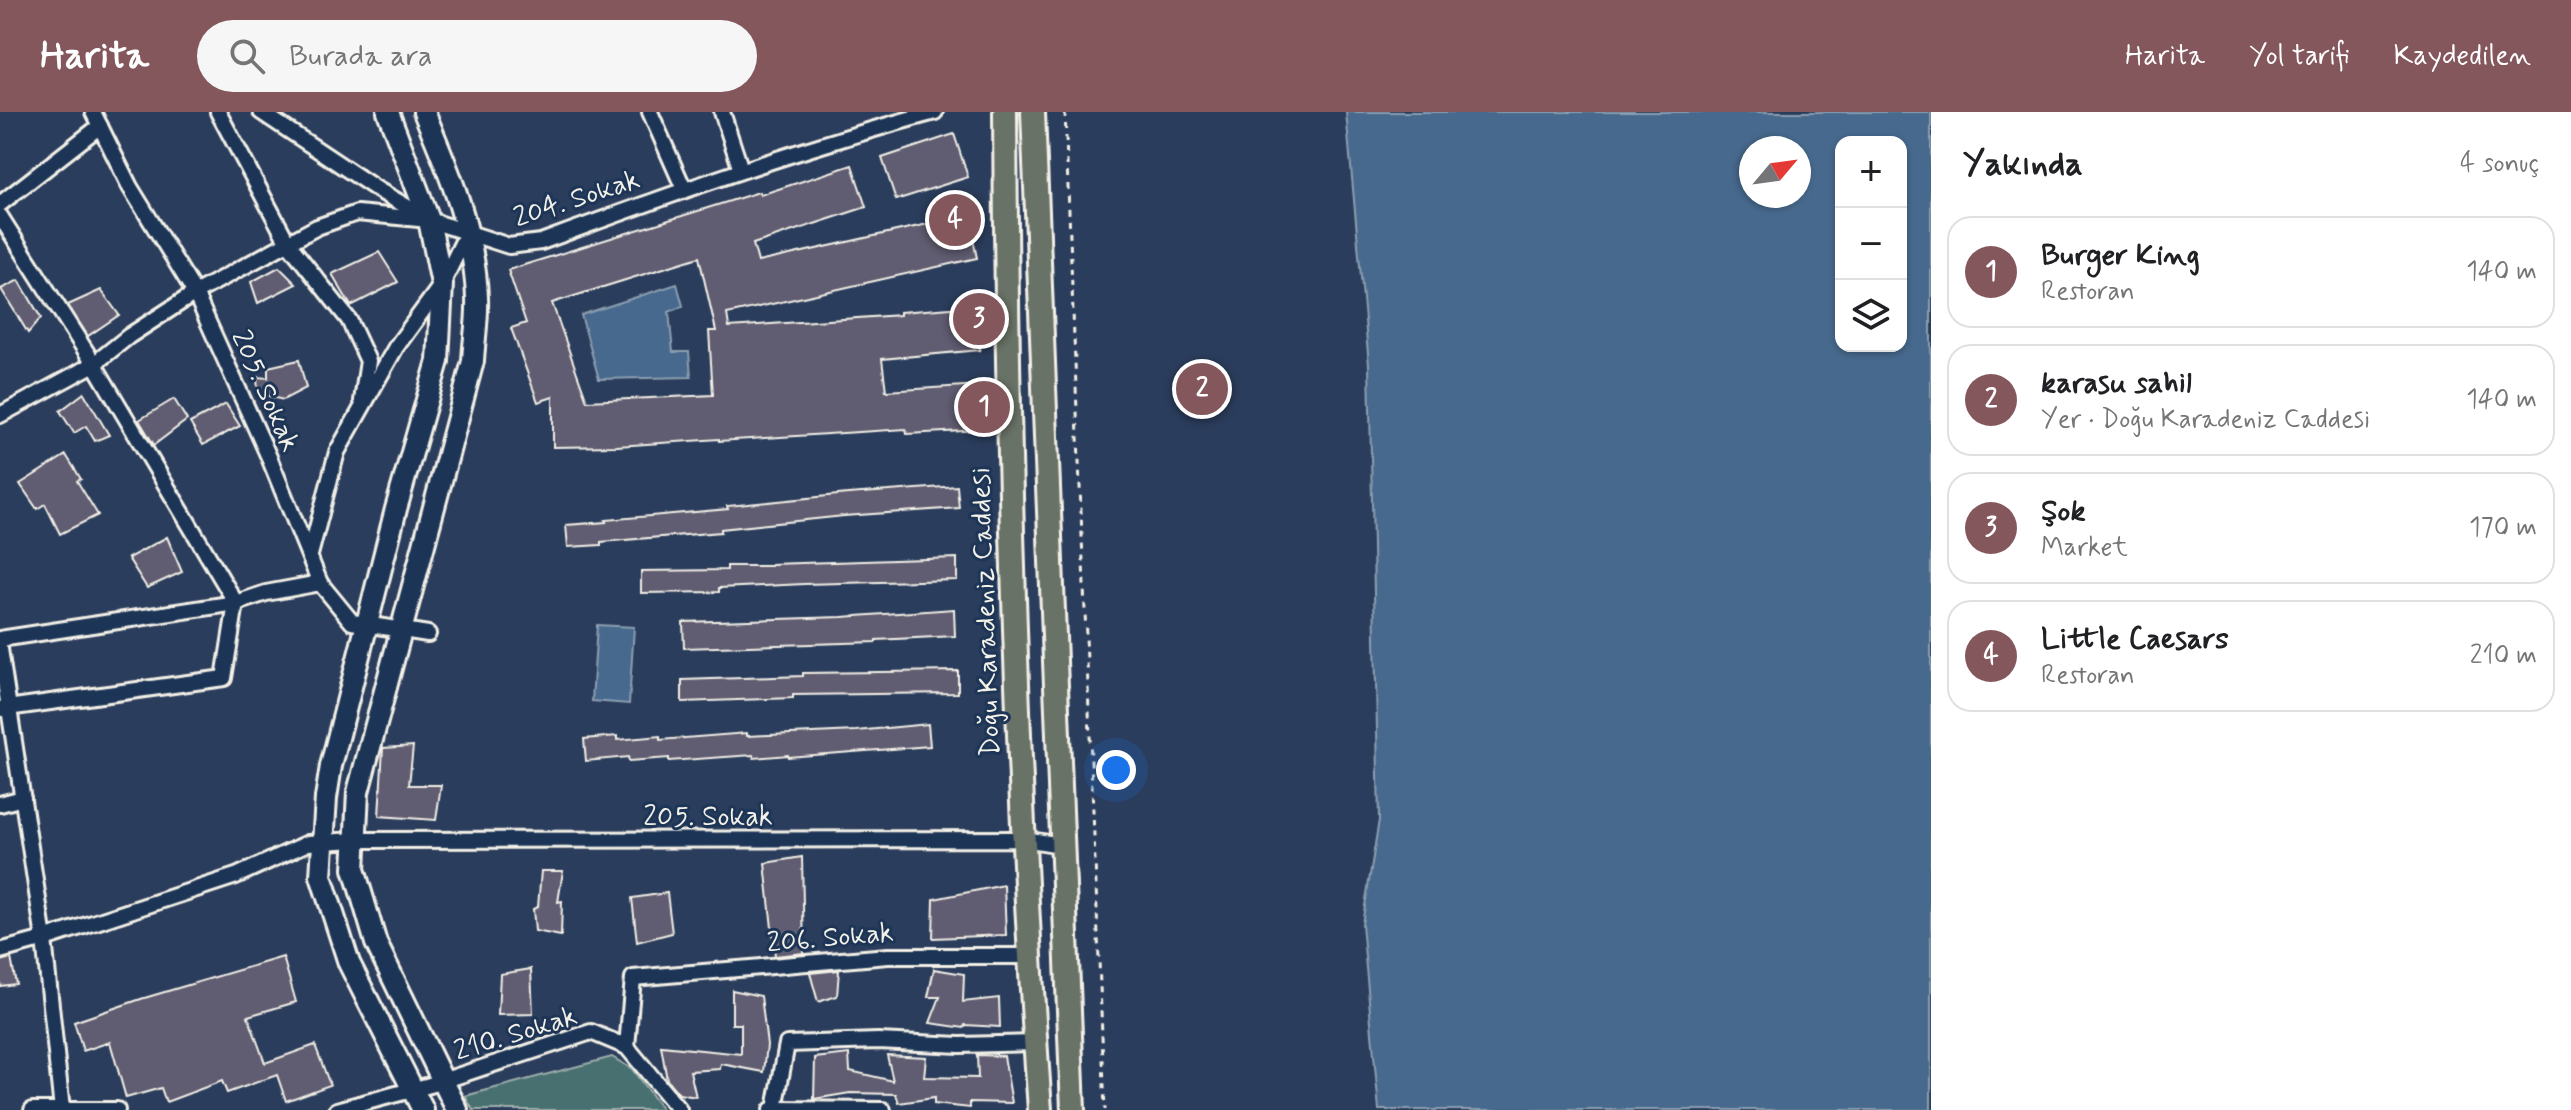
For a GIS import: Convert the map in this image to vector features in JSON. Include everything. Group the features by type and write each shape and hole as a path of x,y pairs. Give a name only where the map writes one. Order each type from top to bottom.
{"main road":[{"path":"388,112 429,220 442,284 438,361 396,509 331,766 321,876 349,963 428,1085 457,1110"},
{"path":"423,1110 428,1085 376,943 354,869 358,792 473,361 477,297 467,233 450,174 424,112"},
{"name":"Doğu Karadeniz Caddesi","path":"1005,112 1006,388 1017,742 1040,1110"},
{"path":"1033,112 1073,1110"}],"street":[{"path":"218,112 288,243 349,320 368,361 361,409"},
{"path":"261,112 429,220"},
{"path":"650,112 684,189"},
{"path":"722,112 741,170"},
{"name":"204. Sokak","path":"0,415 94,364 129,336 195,293 317,227 357,213 429,220 509,246 541,242 741,170 858,132 935,112"},
{"path":"0,204 97,119"},
{"name":"205. Sokak","path":"97,119 130,187 195,293 268,455 320,583 352,622 428,634"},
{"path":"0,216 94,364 236,603 224,678 5,709"},
{"path":"310,556 337,452 396,347 442,284 467,233"},
{"path":"0,639 236,603 266,593 320,583"},
{"path":"0,649 5,709 23,798 44,939 62,1109"},
{"path":"0,804 23,798"},
{"name":"205. Sokak","path":"0,951 236,876 308,843 355,840 1024,839 1061,845"},
{"name":"206. Sokak","path":"627,1047 633,978 888,956 1031,956"},
{"name":"210. Sokak","path":"337,1110 428,1085 591,1032 627,1047 679,1110"},
{"path":"883,1110 773,1110 787,1044 878,1041 960,1045 1036,1043"},
{"path":"32,1110 117,1110"}],"path":[{"path":"1065,112 1105,1110"}],"green space":[{"path":"612,1057 632,1069 662,1110 473,1110 465,1096"}],"water":[{"path":"1346,112 1931,112 1931,1110 1379,1110 1362,924 1379,820 1369,365"},
{"path":"677,284 683,306 669,312 673,352 689,352 691,377 599,379 581,315"},
{"path":"597,625 634,627 629,704 592,701"}],"building":[{"path":"954,134 968,177 896,200 882,158"},
{"path":"852,165 866,207 753,244 758,262 968,215 977,258 727,314 729,327 900,315 900,312 976,306 980,350 882,359 886,391 980,385 983,430 907,434 906,429 719,441 553,447 553,397 538,402 511,328 526,323 508,270 759,192 760,195","holes":["699,257 716,331 709,331 713,395 587,401 552,303"]},
{"path":"379,252 398,282 351,306 332,274"},
{"path":"279,267 296,284 258,303 251,282"},
{"path":"19,280 41,318 28,333 1,289"},
{"path":"101,290 119,315 88,336 68,305"},
{"path":"299,360 306,388 283,400 258,393 257,377 268,378 268,367"},
{"path":"84,393 109,435 95,441 86,426 74,433 60,411"},
{"path":"174,399 187,420 154,445 139,420"},
{"path":"226,404 240,426 203,445 190,423"},
{"path":"66,455 81,479 77,481 98,515 60,534 45,504 37,509 20,484"},
{"path":"957,486 959,508 844,516 568,547 566,525 728,509 727,506"},
{"path":"167,537 182,572 147,588 128,558"},
{"path":"957,558 957,580 641,593 641,571 727,570 727,566"},
{"path":"954,609 955,636 876,642 684,648 683,622 842,617"},
{"path":"958,671 958,693 793,695 793,698 682,702 682,680 803,676 803,673"},
{"path":"928,724 930,746 788,757 754,758 753,755 629,761 628,757 586,761 584,739 660,736 660,740 747,733 747,736 856,731"},
{"path":"413,746 409,785 441,785 436,820 379,816 383,748"},
{"path":"802,857 804,953 775,956 765,863"},
{"path":"541,871 563,871 558,902 562,901 561,936 535,931 533,909 538,907"},
{"path":"1004,885 1006,935 933,938 934,899"},
{"path":"667,893 672,933 637,942 632,898"},
{"path":"283,957 296,1002 248,1016 265,1063 315,1045 330,1085 286,1101 277,1075 227,1093 222,1081 166,1102 161,1088 126,1098 110,1042 83,1051 74,1022"},
{"path":"11,958 16,984 0,986 0,961"},
{"path":"531,969 533,1014 498,1015 500,974"},
{"path":"934,969 964,974 963,1002 999,998 1000,1027 965,1025 964,1028 930,1023 940,997 928,997"},
{"path":"839,970 837,996 818,1002 810,973"},
{"path":"732,990 761,996 767,1045 764,1072 721,1064 720,1069 690,1071 696,1097 679,1094 667,1080 661,1046 741,1054 741,1024 732,1024"},
{"path":"849,1054 850,1071 893,1081 887,1055 926,1057 924,1077 978,1078 977,1055 1004,1056 1012,1103 970,1102 970,1108 934,1104 934,1098 899,1103 896,1094 850,1093 814,1099 815,1058"}],"place":[{"name":"Little Caesars","path":"955,220"},
{"name":"Şok","path":"979,319"},
{"name":"karasu sahil","path":"1202,389"},
{"name":"Burger King","path":"984,407"}]}
